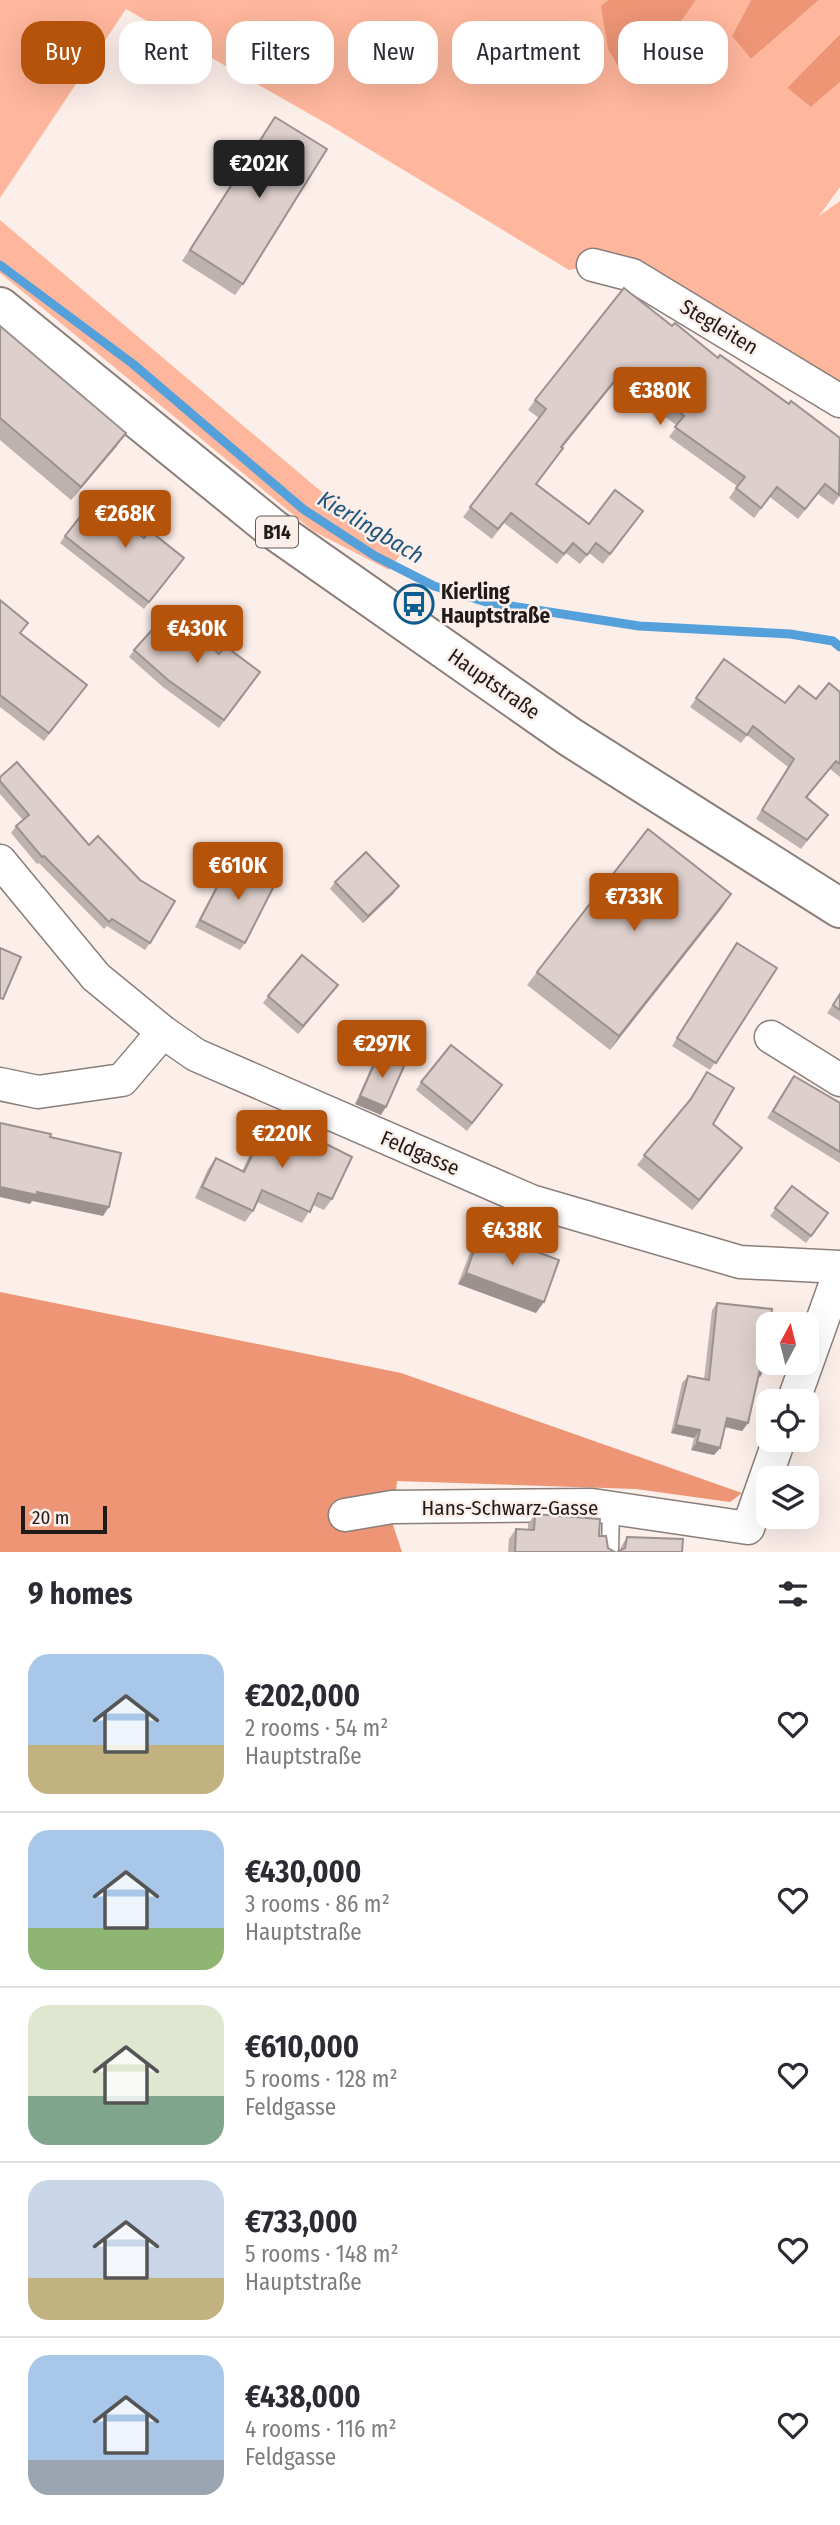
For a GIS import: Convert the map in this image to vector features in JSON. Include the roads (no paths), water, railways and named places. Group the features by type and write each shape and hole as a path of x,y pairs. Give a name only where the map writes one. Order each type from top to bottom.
{"main road":[{"name":"Hauptstraße","path":"0,307 273,528 570,737 840,908"}],"street":[{"name":"Stegleiten","path":"593,265 632,275 840,401"},
{"name":"Feldgasse","path":"0,861 96,977 163,1032 196,1055 531,1201 740,1262 840,1269"},
{"path":"0,1084 38,1092 122,1080 163,1032"},
{"path":"771,1037 840,1080"},
{"path":"798,1389 840,1269"},
{"name":"Hans-Schwarz-Gasse","path":"345,1515 392,1507 592,1506 748,1528 775,1452"}],"lane":[{"path":"610,1552 611,1508"}],"waterway":[{"name":"Kierlingbach","path":"0,265 133,364 303,509 375,556 434,586 486,602 639,626 790,634 833,641 840,647"}],"place":[{"name":"Kierling Hauptstraße","path":"414,604"}]}
